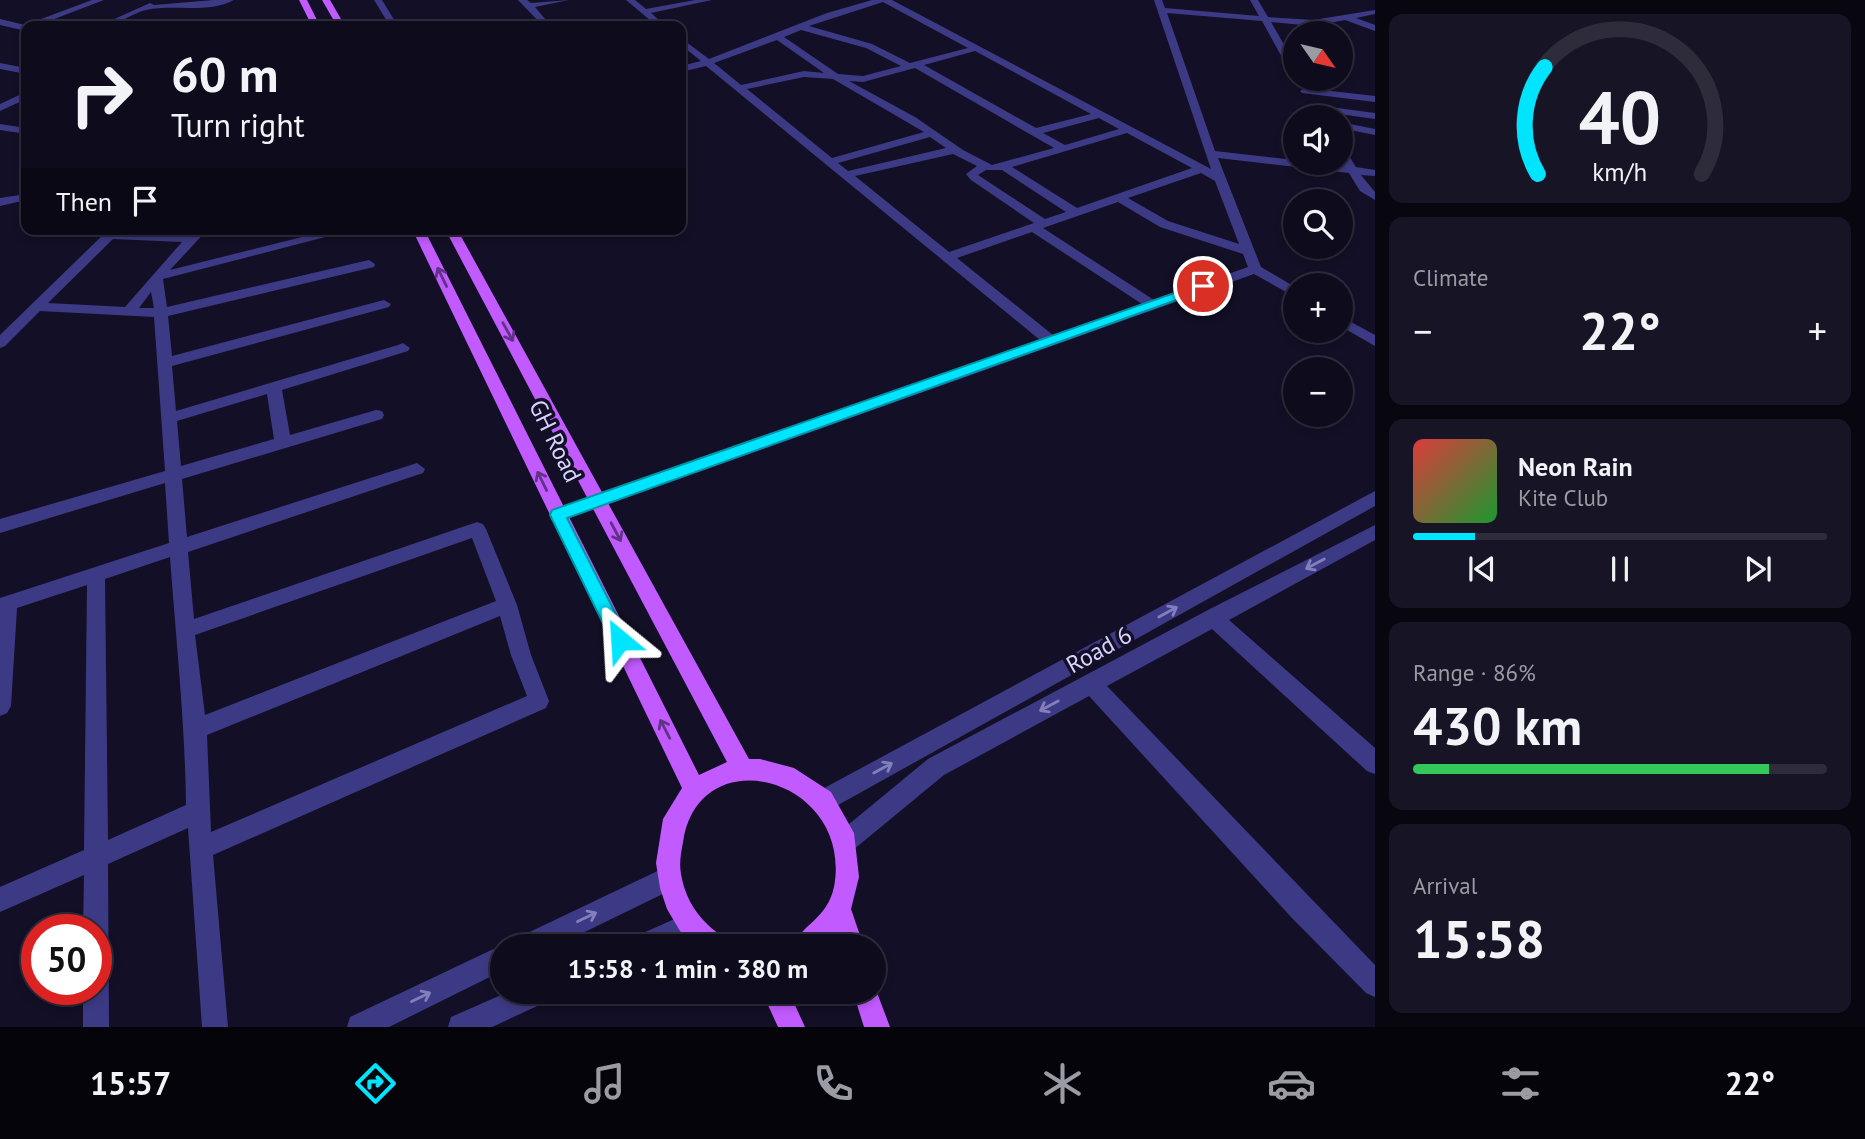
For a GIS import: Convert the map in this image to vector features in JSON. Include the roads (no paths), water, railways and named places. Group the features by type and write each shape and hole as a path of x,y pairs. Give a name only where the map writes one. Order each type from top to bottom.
{"main road":[{"path":"303,0 314,21"},
{"path":"326,0 338,21"},
{"name":"GH Road","path":"421,235 695,790"},
{"name":"GH Road","path":"454,235 742,768"},
{"path":"701,934 690,925 677,903 668,878 667,845 677,814 695,790 709,779 742,768 764,768 785,774 806,785 823,801 836,820 845,842 848,864 846,887 839,910 822,934"},
{"path":"839,910 847,934"},
{"path":"781,1004 792,1027"},
{"path":"870,1004 877,1027"}],"street":[{"path":"43,21 100,0"},
{"path":"114,21 163,0"},
{"path":"141,8 230,0"},
{"path":"378,0 391,21"},
{"path":"526,3 565,0"},
{"path":"631,0 656,21"},
{"path":"645,12 708,0"},
{"path":"686,68 708,64 850,7 884,0 1219,178"},
{"path":"1254,0 1283,50"},
{"path":"526,3 542,21"},
{"path":"1283,286 1255,269 1247,251 1160,5 1266,19 1322,23 1375,12"},
{"path":"1348,18 1375,28"},
{"path":"0,22 21,26"},
{"path":"802,27 869,46 914,66 1064,149"},
{"path":"779,37 837,78 933,133 984,167"},
{"path":"686,45 1050,340"},
{"path":"740,88 804,74 863,79 977,48"},
{"path":"13,68 21,64"},
{"path":"0,66 21,70"},
{"path":"1305,91 1375,99"},
{"path":"1305,91 1313,105"},
{"path":"0,107 21,97"},
{"path":"1353,114 1372,115 1371,130 1353,127"},
{"path":"1034,132 1100,115"},
{"path":"0,127 21,130"},
{"path":"1128,131 1004,167 984,167 972,174 1037,225 1151,304"},
{"path":"830,162 933,133"},
{"path":"845,175 942,151 958,151"},
{"path":"1211,154 1368,173"},
{"path":"1353,161 1368,173"},
{"path":"1004,167 1075,212"},
{"path":"947,257 1201,169"},
{"path":"1368,173 1364,188 1375,197"},
{"path":"1118,197 1164,224 1247,251"},
{"path":"0,202 21,198"},
{"path":"0,343 110,235"},
{"path":"128,312 156,277 196,235"},
{"path":"156,277 326,235"},
{"path":"36,307 162,313 369,264"},
{"path":"558,515 1255,269"},
{"path":"156,277 162,313 196,729 198,812 215,1027"},
{"path":"165,363 384,304"},
{"path":"1353,328 1375,341"},
{"path":"170,418 403,348"},
{"path":"274,387 283,443"},
{"path":"0,526 376,415"},
{"path":"0,706 4,605 417,469"},
{"name":"Road 6","path":"823,801 1375,498"},
{"path":"186,630 477,529 507,605 521,655 539,701 201,848"},
{"name":"Road 6","path":"845,842 936,767 1375,532"},
{"path":"96,575 96,1027"},
{"path":"196,729 507,605"},
{"path":"1213,617 1375,764"},
{"path":"1091,683 1375,984"},
{"path":"0,900 198,812"},
{"path":"553,934 668,878"},
{"path":"670,934 690,925"},
{"path":"360,1027 490,964"},
{"path":"461,1027 512,1004"}]}
